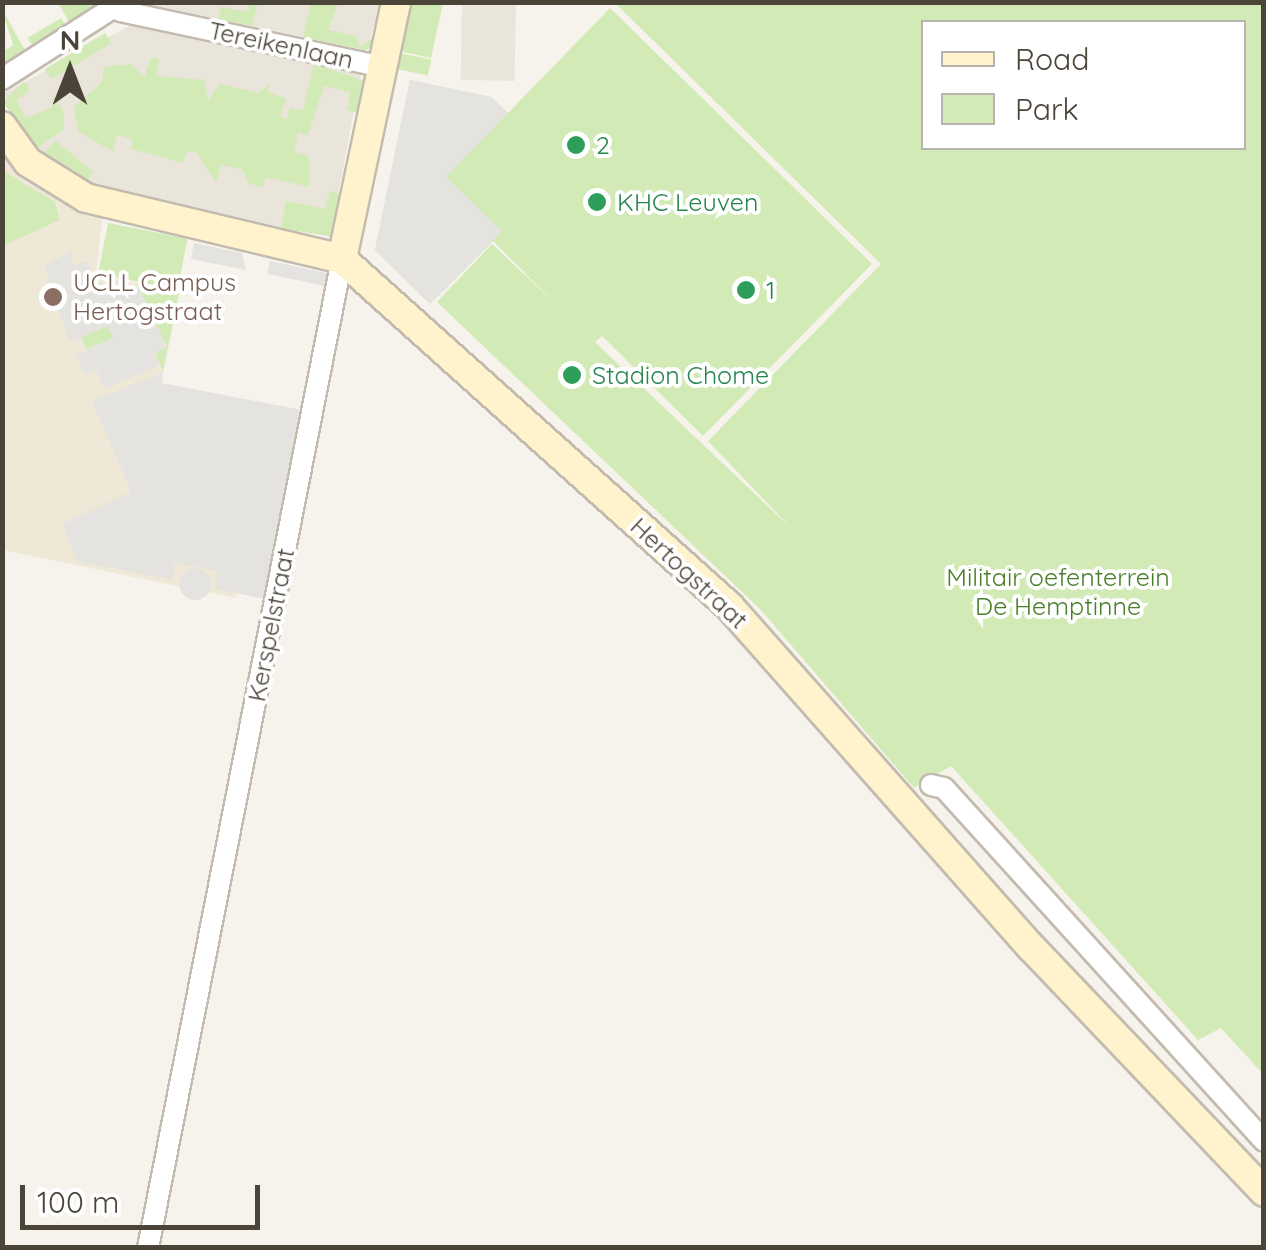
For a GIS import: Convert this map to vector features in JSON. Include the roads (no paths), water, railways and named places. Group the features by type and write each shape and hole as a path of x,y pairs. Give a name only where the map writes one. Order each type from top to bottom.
{"street":[{"name":"Kerspelstraat","path":"148,1248 396,2"},
{"name":"Tereikenlaan","path":"121,7 383,67"},
{"path":"2,79 121,7"},
{"name":"Hertogstraat","path":"2,126 28,162 86,198 342,259 730,606 1030,947 1264,1192"},
{"path":"931,785 944,788 1264,1141"}],"place":[{"name":"2","path":"576,145"},
{"name":"KHC Leuven","path":"597,202"},
{"name":"1","path":"746,290"},
{"name":"UCLL Campus Hertogstraat","path":"53,297"},
{"name":"Stadion Chome","path":"572,375"}],"park label":[{"name":"Militair oefenterrein De Hemptinne","path":"1058,592"}]}
